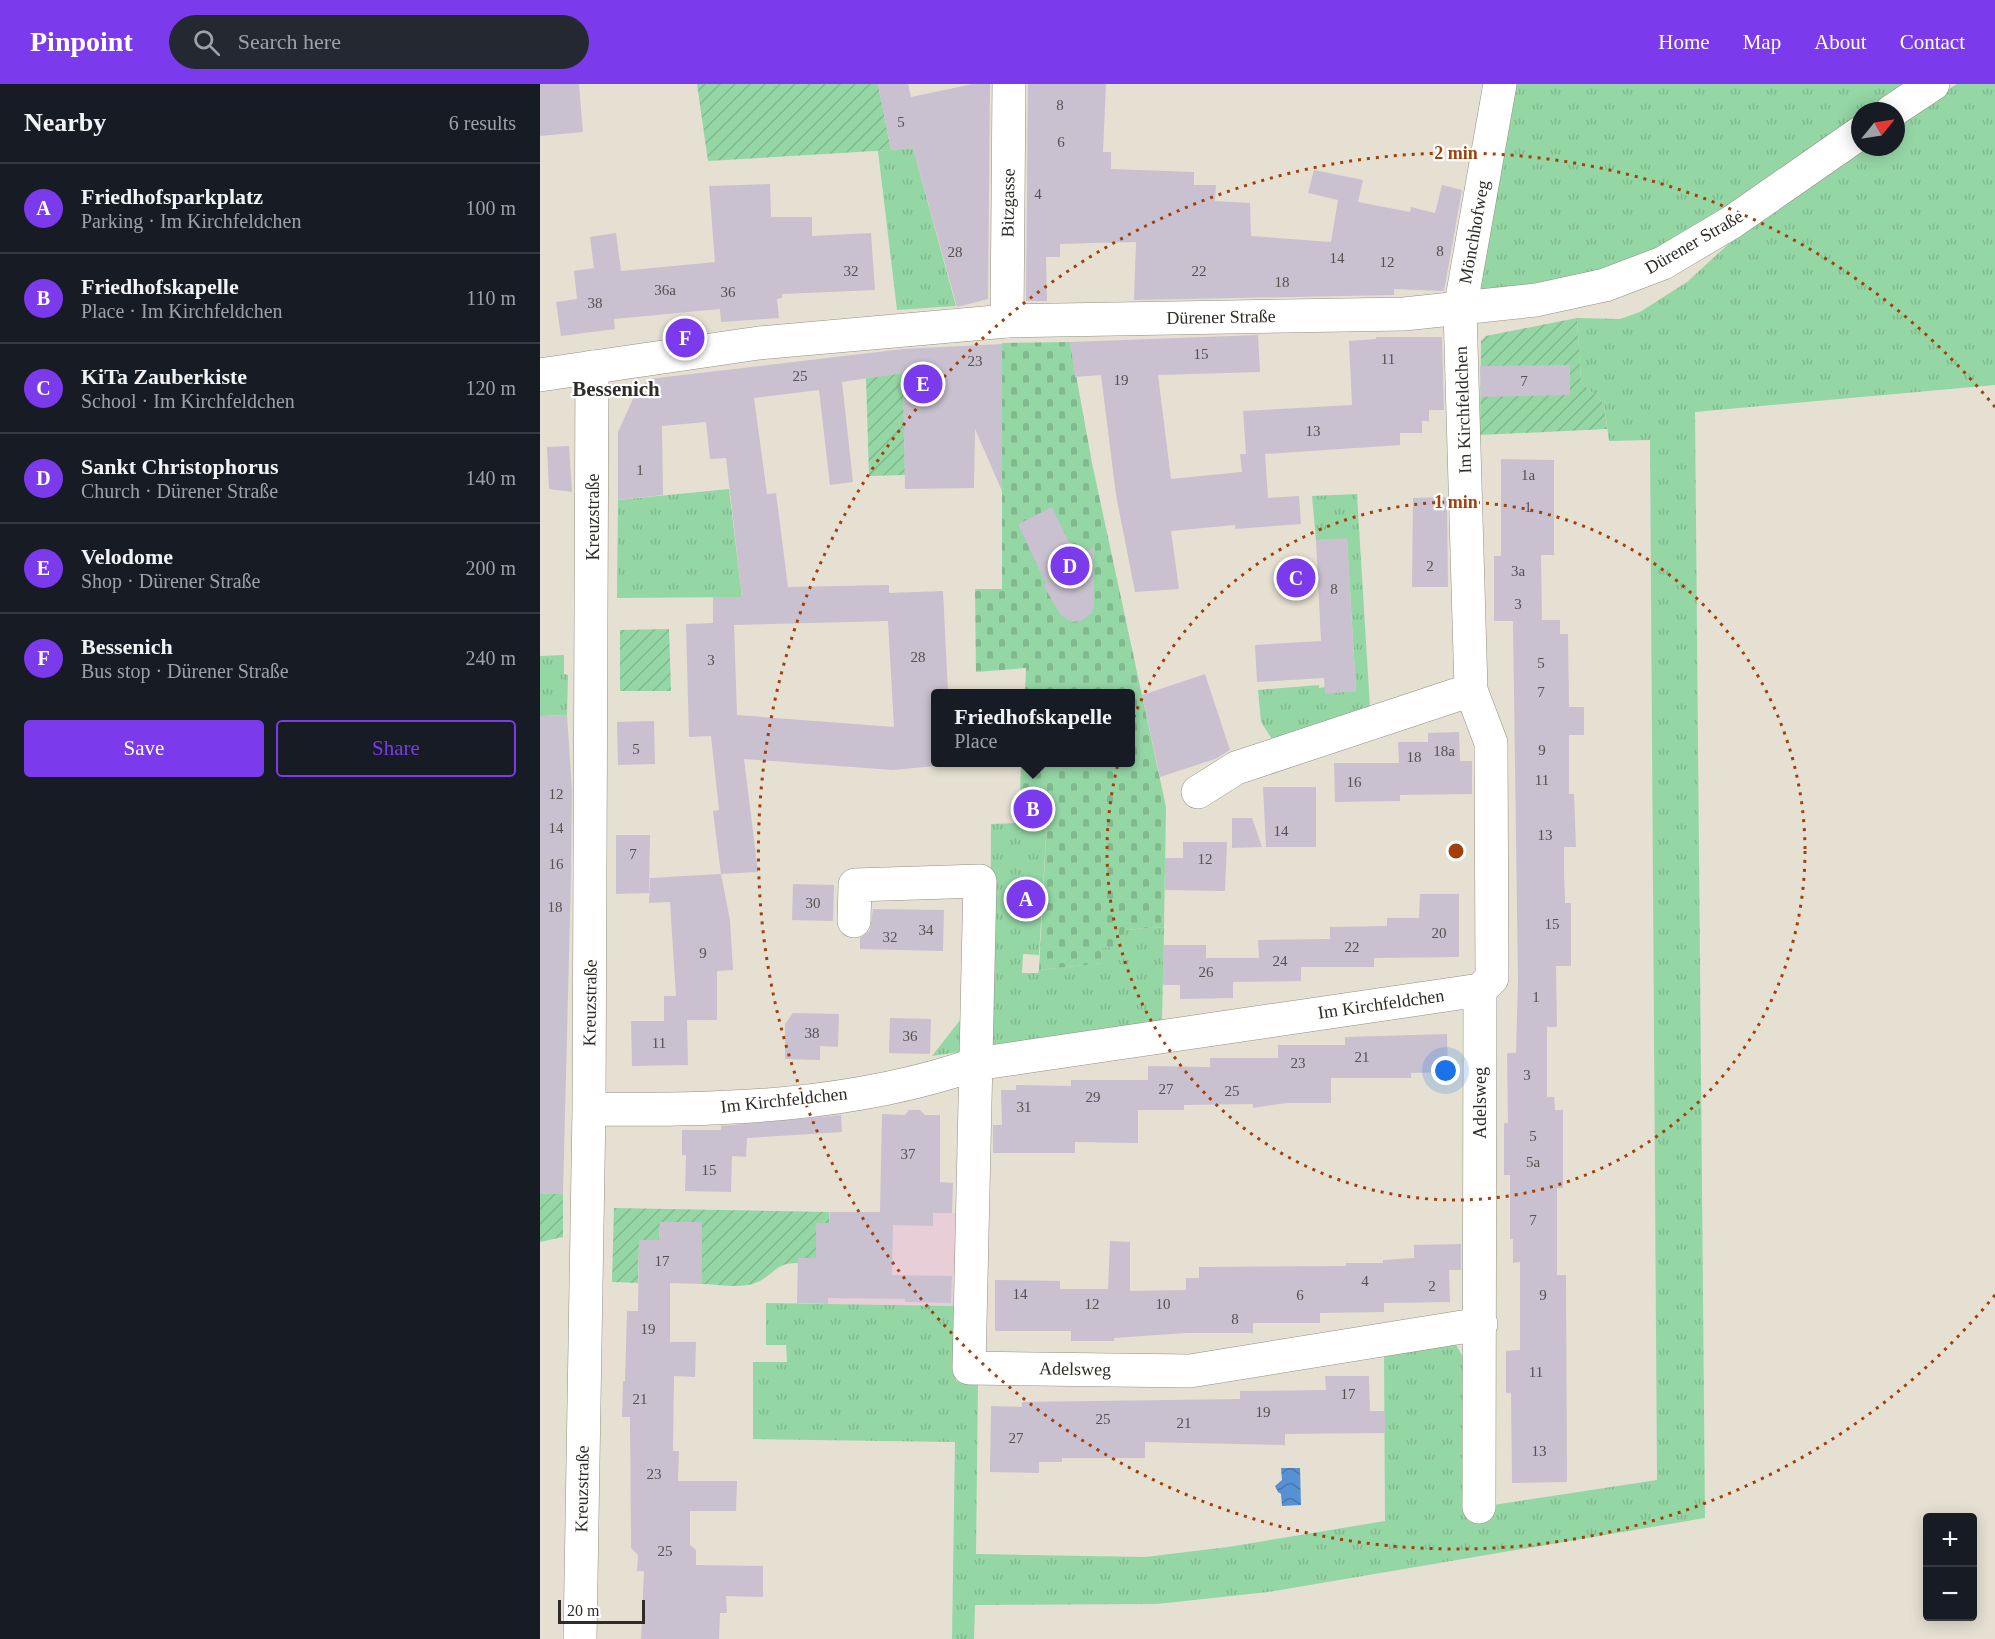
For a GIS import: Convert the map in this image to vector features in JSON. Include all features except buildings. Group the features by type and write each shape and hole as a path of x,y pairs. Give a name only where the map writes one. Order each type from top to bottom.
{"street":[{"name":"Bitzgasse","path":"1007,321 1010,84"},
{"name":"Mönchhofweg","path":"1460,310 1500,84"},
{"path":"1905,102 1933,84"},
{"name":"Dürener Straße","path":"540,375 759,343 1007,321 1404,314 1460,310 1589,290 1663,263 1732,222 1851,139"},
{"name":"Im Kirchfeldchen","path":"589,1108 665,1110 786,1104 938,1077 976,1064 1480,990 1492,978 1491,743 1471,690 1460,310"},
{"name":"Kreuzstraße","path":"580,1639 589,1108 592,367"},
{"path":"1198,792 1236,768 1471,690"},
{"path":"854,921 855,885 980,881 976,1064"},
{"name":"Adelsweg","path":"1479,1507 1480,990"},
{"name":"Adelsweg","path":"976,1064 969,1368 1190,1371 1481,1324"}],"shaded area":[{"path":"829,1212 957,1213 957,1306 828,1304"}],"green space":[{"path":"697,84 878,84 891,150 708,161"},
{"path":"1508,84 1908,84 1882,102 1851,102 1851,123 1733,207 1635,261 1534,289 1480,290"},
{"path":"1957,84 1995,84 1995,385 1695,412 1705,1518 1268,1592 1157,1604 975,1605 974,1639 952,1639 955,1442 753,1439 753,1362 787,1362 786,1345 766,1345 766,1303 957,1306 956,1381 978,1382 976,1554 1145,1557 1228,1547 1385,1521 1384,1354 1455,1343 1464,1359 1493,1505 1657,1480 1650,440 1609,441 1604,404 1581,382 1577,318 1620,319 1640,312 1687,282 1747,227 1851,154 1851,156 1905,156 1905,117"},
{"path":"913,148 956,306 897,310 878,151"},
{"path":"1577,318 1581,382 1604,404 1607,429 1480,435 1481,341 1486,336"},
{"path":"1070,342 1092,463 1166,807 1164,927 1123,930 1124,947 1102,948 1103,963 1039,970 1047,821 1031,822 1027,827 1019,827 1021,767 1135,767 1135,689 1025,689 1026,668 976,672 975,589 1002,589 1002,343"},
{"path":"903,373 905,475 869,476 866,378"},
{"path":"729,489 742,597 617,598 618,500"},
{"path":"1357,494 1370,708 1272,739 1261,722 1258,690 1319,685 1319,688 1325,687 1325,693 1356,691 1347,539 1316,540 1312,496"},
{"path":"669,629 671,691 620,691 620,630"},
{"path":"564,655 564,674 568,675 567,715 540,716 540,656"},
{"path":"1047,820 1039,955 1023,954 1022,973 1038,973 1039,970 1102,963 1102,948 1123,930 1164,927 1162,1021 932,1056 990,982 991,824 1019,823 1019,827"},
{"path":"540,1194 563,1194 563,1237 540,1242"},
{"path":"614,1208 829,1212 829,1258 798,1259 798,1263 779,1267 761,1280 749,1285 702,1284 702,1223 660,1222 659,1240 639,1241 638,1283 612,1282"}],"water":[{"path":"1281,1468 1300,1468 1301,1505 1282,1506 1281,1494 1275,1486 1282,1480"}],"place":[{"name":"Bessenich","path":"685,338"},
{"name":"Velodome","path":"923,384"},
{"name":"Sankt Christophorus","path":"1070,566"},
{"name":"KiTa Zauberkiste","path":"1296,578"},
{"name":"Friedhofskapelle","path":"1033,809"},
{"name":"Friedhofsparkplatz","path":"1026,899"}],"district":[{"name":"Bessenich","path":"616,389"}]}
